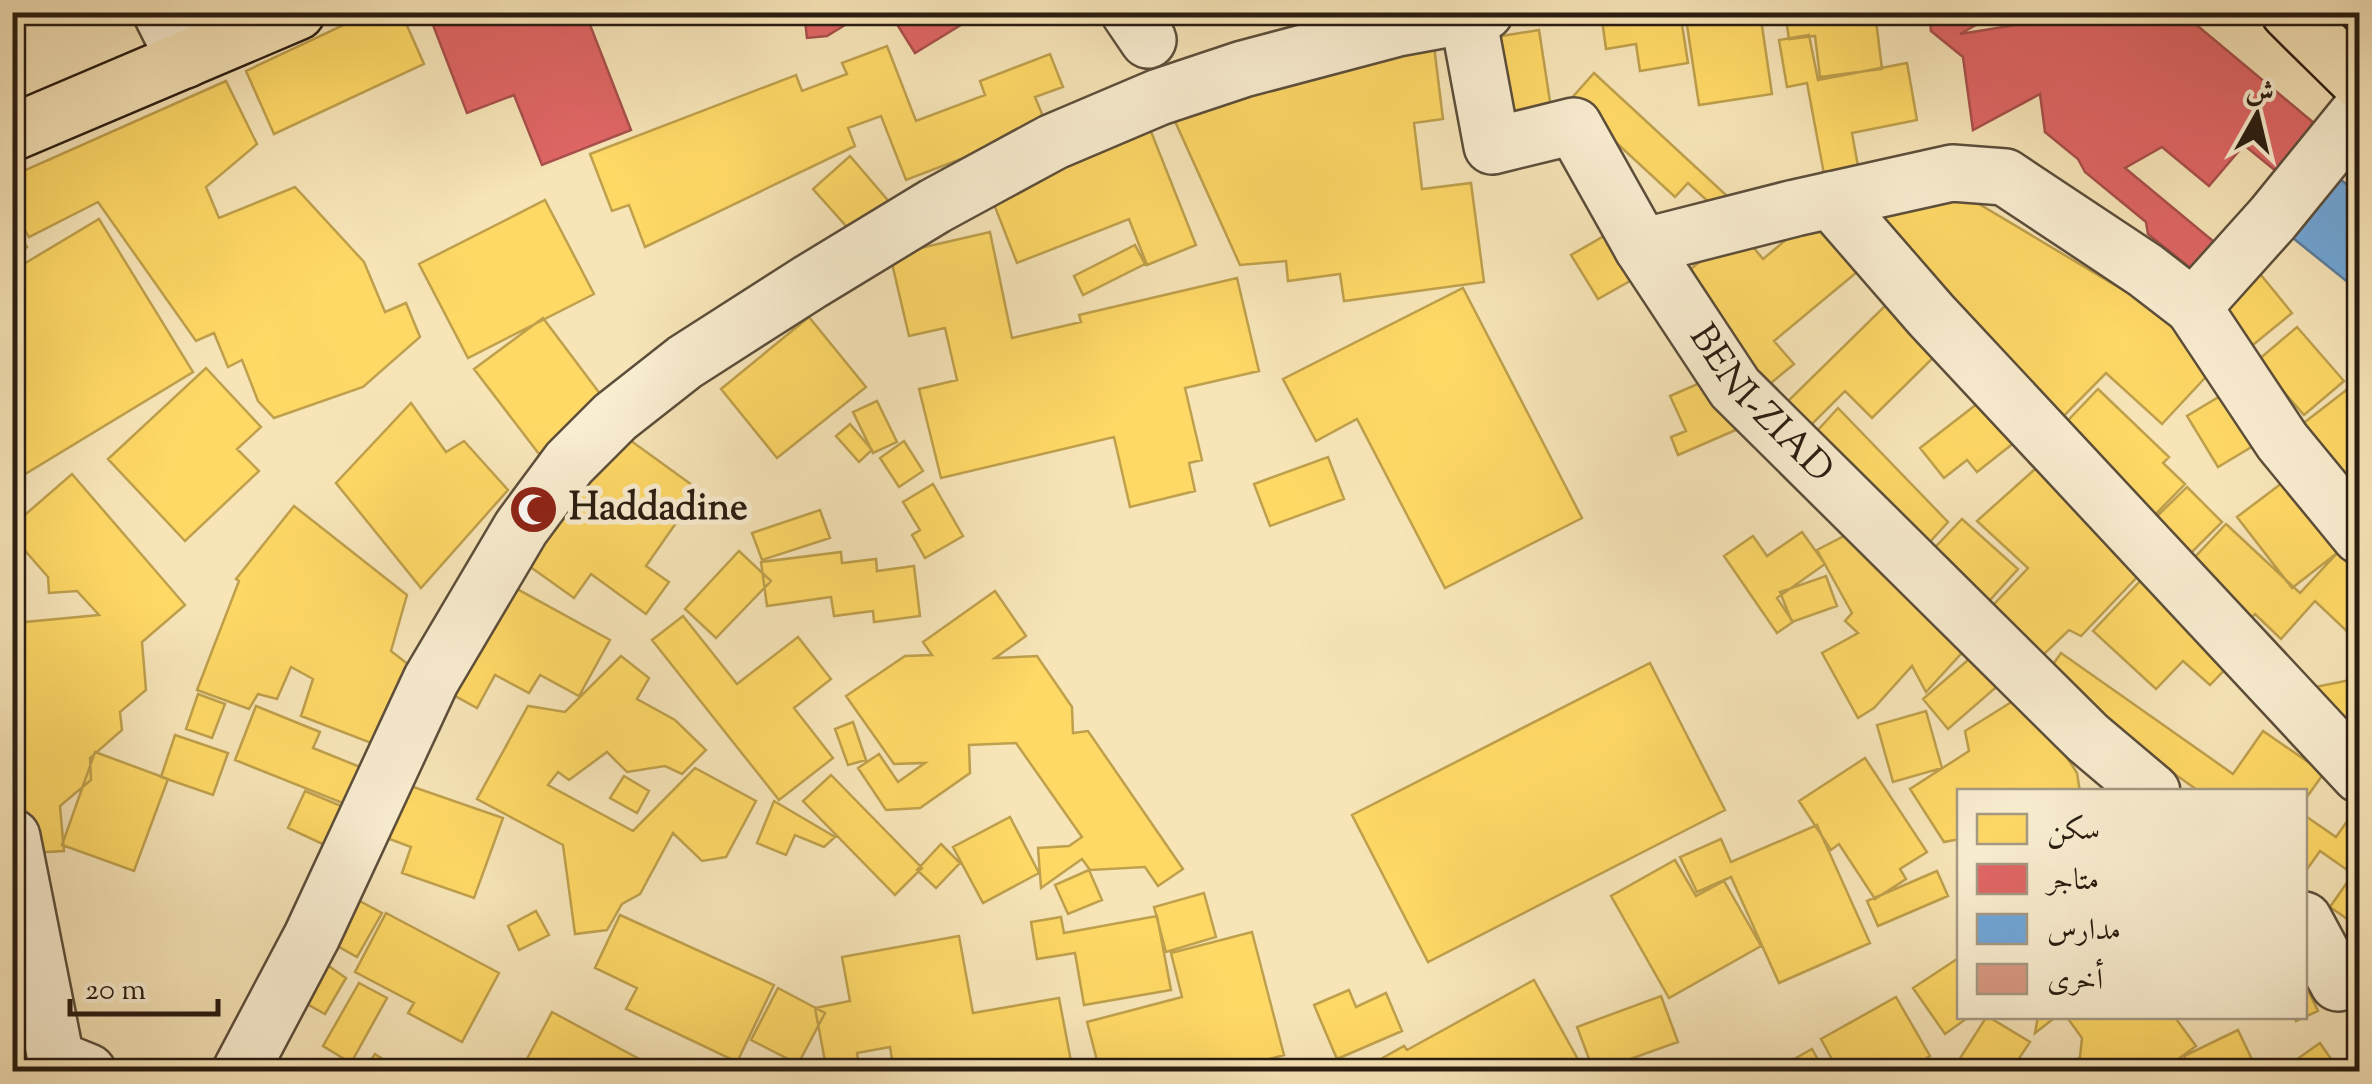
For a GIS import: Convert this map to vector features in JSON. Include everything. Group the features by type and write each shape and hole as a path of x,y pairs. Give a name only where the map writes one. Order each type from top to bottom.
{"main road":[{"path":"12,133 297,12"},
{"path":"2288,12 2360,82"}],"street":[{"path":"161,12 185,60"},
{"path":"240,1072 320,920 431,680 521,528 570,463 616,417 685,362 936,206 1054,142 1159,97 1243,69 1398,28 1477,15"},
{"name":"BENI-ZIAD","path":"1477,15 1492,146 1574,126 1642,248 1735,388 2088,738 2148,789"},
{"path":"2193,307 2360,111"},
{"path":"1642,248 1952,172 2005,178 2193,307 2282,441 2360,536"},
{"path":"1830,200 1931,315 2360,775"},
{"path":"12,837 56,1059 88,1072"},
{"path":"2307,926 2338,983 2360,977"}],"building: سكن":[{"path":"371,12 401,12 424,64 274,134 246,71"},
{"path":"1601,12 1680,12 1688,63 1640,71 1636,44 1606,49"},
{"path":"1685,12 1760,12 1772,94 1699,105"},
{"path":"1785,12 1875,12 1882,69 1820,77 1815,36 1789,39"},
{"path":"1539,30 1551,108 1501,116 1489,38"},
{"path":"1809,35 1818,80 1907,63 1917,120 1852,133 1861,183 1827,190 1807,83 1787,87 1779,40"},
{"path":"887,46 916,121 985,95 980,81 1050,54 1063,87 1035,97 1047,126 906,180 881,116 848,128 855,146 645,247 629,205 612,211 590,154 796,75 802,91 847,74 842,63"},
{"path":"1434,46 1443,119 1414,123 1422,189 1471,183 1484,282 1344,301 1340,274 1288,281 1286,261 1240,265 1169,108"},
{"path":"1594,73 1726,195 1714,207 1688,183 1675,197 1570,100"},
{"path":"226,81 257,144 206,187 219,218 295,187 364,262 385,312 406,303 420,337 363,387 274,418 258,401 242,360 228,367 214,333 196,341 98,202 29,237 12,210 12,176"},
{"path":"1148,124 1196,245 1147,265 1129,219 1017,263 988,189"},
{"path":"850,156 891,204 855,236 813,189"},
{"path":"1964,195 2185,327 2216,366 2162,424 2106,373 2052,428 1861,209"},
{"path":"545,200 594,294 468,358 419,264"},
{"path":"1812,218 1857,272 1774,341 1794,364 1765,388 1676,281 1739,230 1763,259"},
{"path":"99,219 193,372 12,482 12,271"},
{"path":"12,225 27,247 12,256"},
{"path":"990,232 1012,338 1081,322 1079,315 1237,278 1259,371 1185,388 1202,460 1189,463 1195,491 1130,507 1114,437 941,478 919,389 957,380 945,328 909,336 890,255"},
{"path":"1611,232 1637,277 1598,299 1571,255"},
{"path":"1135,245 1145,264 1083,295 1074,276"},
{"path":"2252,264 2292,313 2243,353 2203,303"},
{"path":"1463,288 1582,518 1445,588 1357,419 1316,441 1283,379"},
{"path":"1890,301 1940,351 1872,418 1845,391 1806,430 1783,406"},
{"path":"809,317 866,387 777,458 721,389"},
{"path":"543,318 607,403 539,454 474,369"},
{"path":"2297,327 2344,381 2304,415 2257,361"},
{"path":"206,368 261,427 237,449 259,471 185,541 108,459"},
{"path":"1716,376 1738,429 1678,455 1671,437 1686,431 1670,396"},
{"path":"2349,388 2360,402 2360,518 2292,432"},
{"path":"2098,389 2169,457 2163,463 2185,484 2149,521 2056,433"},
{"path":"2227,392 2258,443 2218,467 2187,416"},
{"path":"1982,400 2015,442 1977,472 1967,460 1944,478 1920,448"},
{"path":"877,401 897,442 873,453 853,412"},
{"path":"411,403 446,452 464,441 508,490 421,588 336,483"},
{"path":"1838,408 1948,522 1918,555 1808,441"},
{"path":"850,424 872,450 859,462 836,436"},
{"path":"616,430 699,490 646,566 669,582 646,614 591,574 574,598 522,561"},
{"path":"904,441 923,471 899,487 880,458"},
{"path":"1328,457 1344,499 1270,526 1254,484"},
{"path":"2044,461 2141,573 2081,636 2069,630 2039,659 1981,618 2028,568 1977,521"},
{"path":"72,474 185,605 142,642 146,690 120,712 122,730 90,758 91,780 60,806 64,851 28,853 20,758 12,749 12,691 20,685 15,623 99,615 77,591 49,593 48,577 21,546 19,520"},
{"path":"2286,480 2341,550 2292,588 2237,517"},
{"path":"933,484 963,536 925,558 912,535 920,530 903,502"},
{"path":"2187,487 2222,522 2182,562 2147,526"},
{"path":"294,506 407,595 391,651 418,672 379,746 301,716 313,679 291,667 277,699 258,694 249,709 197,690 239,581 236,579"},
{"path":"820,510 830,538 762,560 752,533"},
{"path":"1962,519 2018,569 1982,609 1925,558"},
{"path":"2226,524 2300,593 2341,549 2360,566 2360,630 2353,637 2315,601 2281,639 2255,614 2242,628 2181,572"},
{"path":"1802,532 1825,564 1777,598 1793,622 1777,633 1724,556 1753,536 1767,556"},
{"path":"1848,534 1969,645 1926,692 1912,666 1874,708 1858,718 1822,653 1858,633 1845,621 1852,613 1817,550"},
{"path":"739,551 771,581 716,638 685,609"},
{"path":"841,552 842,563 876,559 877,571 914,566 920,616 874,622 873,611 834,616 831,597 767,606 761,562"},
{"path":"1826,576 1837,606 1792,622 1780,592"},
{"path":"2144,577 2233,661 2210,685 2183,661 2156,689 2093,631"},
{"path":"497,578 610,640 579,696 540,675 529,693 495,675 477,708 437,686"},
{"path":"995,591 1026,636 995,658 1037,656 1072,707 1073,733 1088,731 1183,869 1158,886 1145,867 1090,870 1082,859 1041,888 1038,848 1069,846 1082,837 1016,743 969,745 970,773 920,808 886,810 858,768 879,754 898,782 925,763 894,764 846,696 905,656 932,655 923,642"},
{"path":"683,616 737,684 798,637 831,679 794,708 833,758 779,800 652,640"},
{"path":"2061,653 2233,774 2263,731 2324,773 2307,797 2307,789 2196,789 2042,680"},
{"path":"1975,654 2001,683 1948,729 1923,699"},
{"path":"621,656 649,678 637,699 675,720 706,750 682,774 665,766 627,772 607,752 569,780 558,772 548,785 633,831 695,768 756,801 726,857 702,861 673,833 640,894 622,904 607,930 575,934 563,845 477,799 528,706 565,712"},
{"path":"1650,663 1725,810 1428,962 1352,815"},
{"path":"2360,678 2360,758 2300,690"},
{"path":"2026,693 2077,773 2080,789 1957,789 1957,840 1944,842 1910,789 1969,751 1965,731"},
{"path":"198,694 225,704 212,738 186,729"},
{"path":"256,706 320,732 313,748 370,771 355,808 235,760"},
{"path":"1926,711 1942,768 1893,782 1877,725"},
{"path":"853,722 866,760 848,765 835,729"},
{"path":"175,735 228,753 213,795 161,777"},
{"path":"95,752 168,779 134,871 62,845"},
{"path":"1865,758 1927,852 1900,869 1906,879 1875,899 1839,844 1831,850 1799,801"},
{"path":"831,775 922,868 895,895 803,801"},
{"path":"624,776 649,791 637,813 610,798"},
{"path":"399,782 503,818 474,898 402,873 411,847 379,835"},
{"path":"305,791 346,808 329,847 288,828"},
{"path":"774,801 835,837 824,847 795,835 786,855 757,843"},
{"path":"1010,817 1039,873 983,903 953,847"},
{"path":"2307,817 2336,837 2348,820 2360,828 2360,928 2330,907 2353,874 2320,851 2308,868"},
{"path":"1817,825 1870,943 1779,983 1731,877 1697,892 1680,857 1721,839 1731,862"},
{"path":"941,844 960,863 936,888 917,870"},
{"path":"1675,860 1696,896 1724,881 1761,946 1669,998 1611,896"},
{"path":"1089,870 1102,900 1068,914 1055,885"},
{"path":"1937,871 1948,896 1878,926 1867,901"},
{"path":"341,891 382,913 357,957 316,934"},
{"path":"1204,893 1216,937 1166,952 1154,907"},
{"path":"536,911 549,935 519,950 508,926"},
{"path":"386,913 499,973 462,1042 408,1013 414,1003 355,972"},
{"path":"620,915 774,985 737,1062 626,1009 637,988 595,968"},
{"path":"1157,916 1171,990 1084,1005 1075,953 1037,959 1031,922 1061,917 1064,933"},
{"path":"1252,932 1284,1055 1220,1072 1100,1072 1087,1022 1182,997 1171,953"},
{"path":"959,936 973,1013 1059,998 1073,1072 894,1072 890,1047 857,1053 860,1072 827,1072 815,1008 850,1001 842,957"},
{"path":"1957,959 1957,1019 1966,1019 1945,1034 1913,988"},
{"path":"323,962 346,978 325,1014 291,995"},
{"path":"1534,980 1585,1072 1358,1072 1404,1046 1407,1050"},
{"path":"359,983 387,998 351,1063 323,1046"},
{"path":"778,988 825,1013 798,1064 751,1040"},
{"path":"2307,988 2318,1011 2307,1016"},
{"path":"1349,990 1356,1007 1386,993 1402,1031 1337,1059 1314,1005"},
{"path":"1661,996 1678,1042 1594,1072 1577,1027"},
{"path":"1896,997 1930,1056 1902,1072 1839,1072 1821,1039"},
{"path":"552,1012 656,1068 654,1072 520,1072"},
{"path":"1985,1019 1992,1019 2030,1042 2010,1072 1971,1072 1957,1063"},
{"path":"2037,1019 2053,1019 2035,1033"},
{"path":"2068,1019 2176,1019 2196,1046 2161,1072 2060,1072 2080,1057 2082,1038"},
{"path":"2238,1030 2258,1072 2192,1072 2184,1056"},
{"path":"21,1031 35,1072 12,1072 12,1035"},
{"path":"2320,1043 2340,1072 2279,1072"},
{"path":"1812,1049 1825,1072 1771,1072"},
{"path":"375,1054 402,1072 363,1072"}],"building: متاجر":[{"path":"428,12 585,12 631,130 542,165 514,95 467,113"},
{"path":"804,12 982,12 915,53 890,13 858,17 827,36 807,38"},
{"path":"1929,12 1999,12 1960,34 2096,12 2181,12 2327,134 2288,181 2244,145 2209,186 2162,147 2125,168 2213,241 2223,261 2204,279 2148,234 2146,222 2085,172 2078,159 2045,132 2040,94 1973,130 1963,57 1931,31"}],"building: مدارس":[{"path":"2325,167 2360,195 2360,292 2278,226"}],"building: أخرى":[{"path":"180,12 237,12 194,37"}],"place":[{"name":"Haddadine","path":"534,510"}]}
